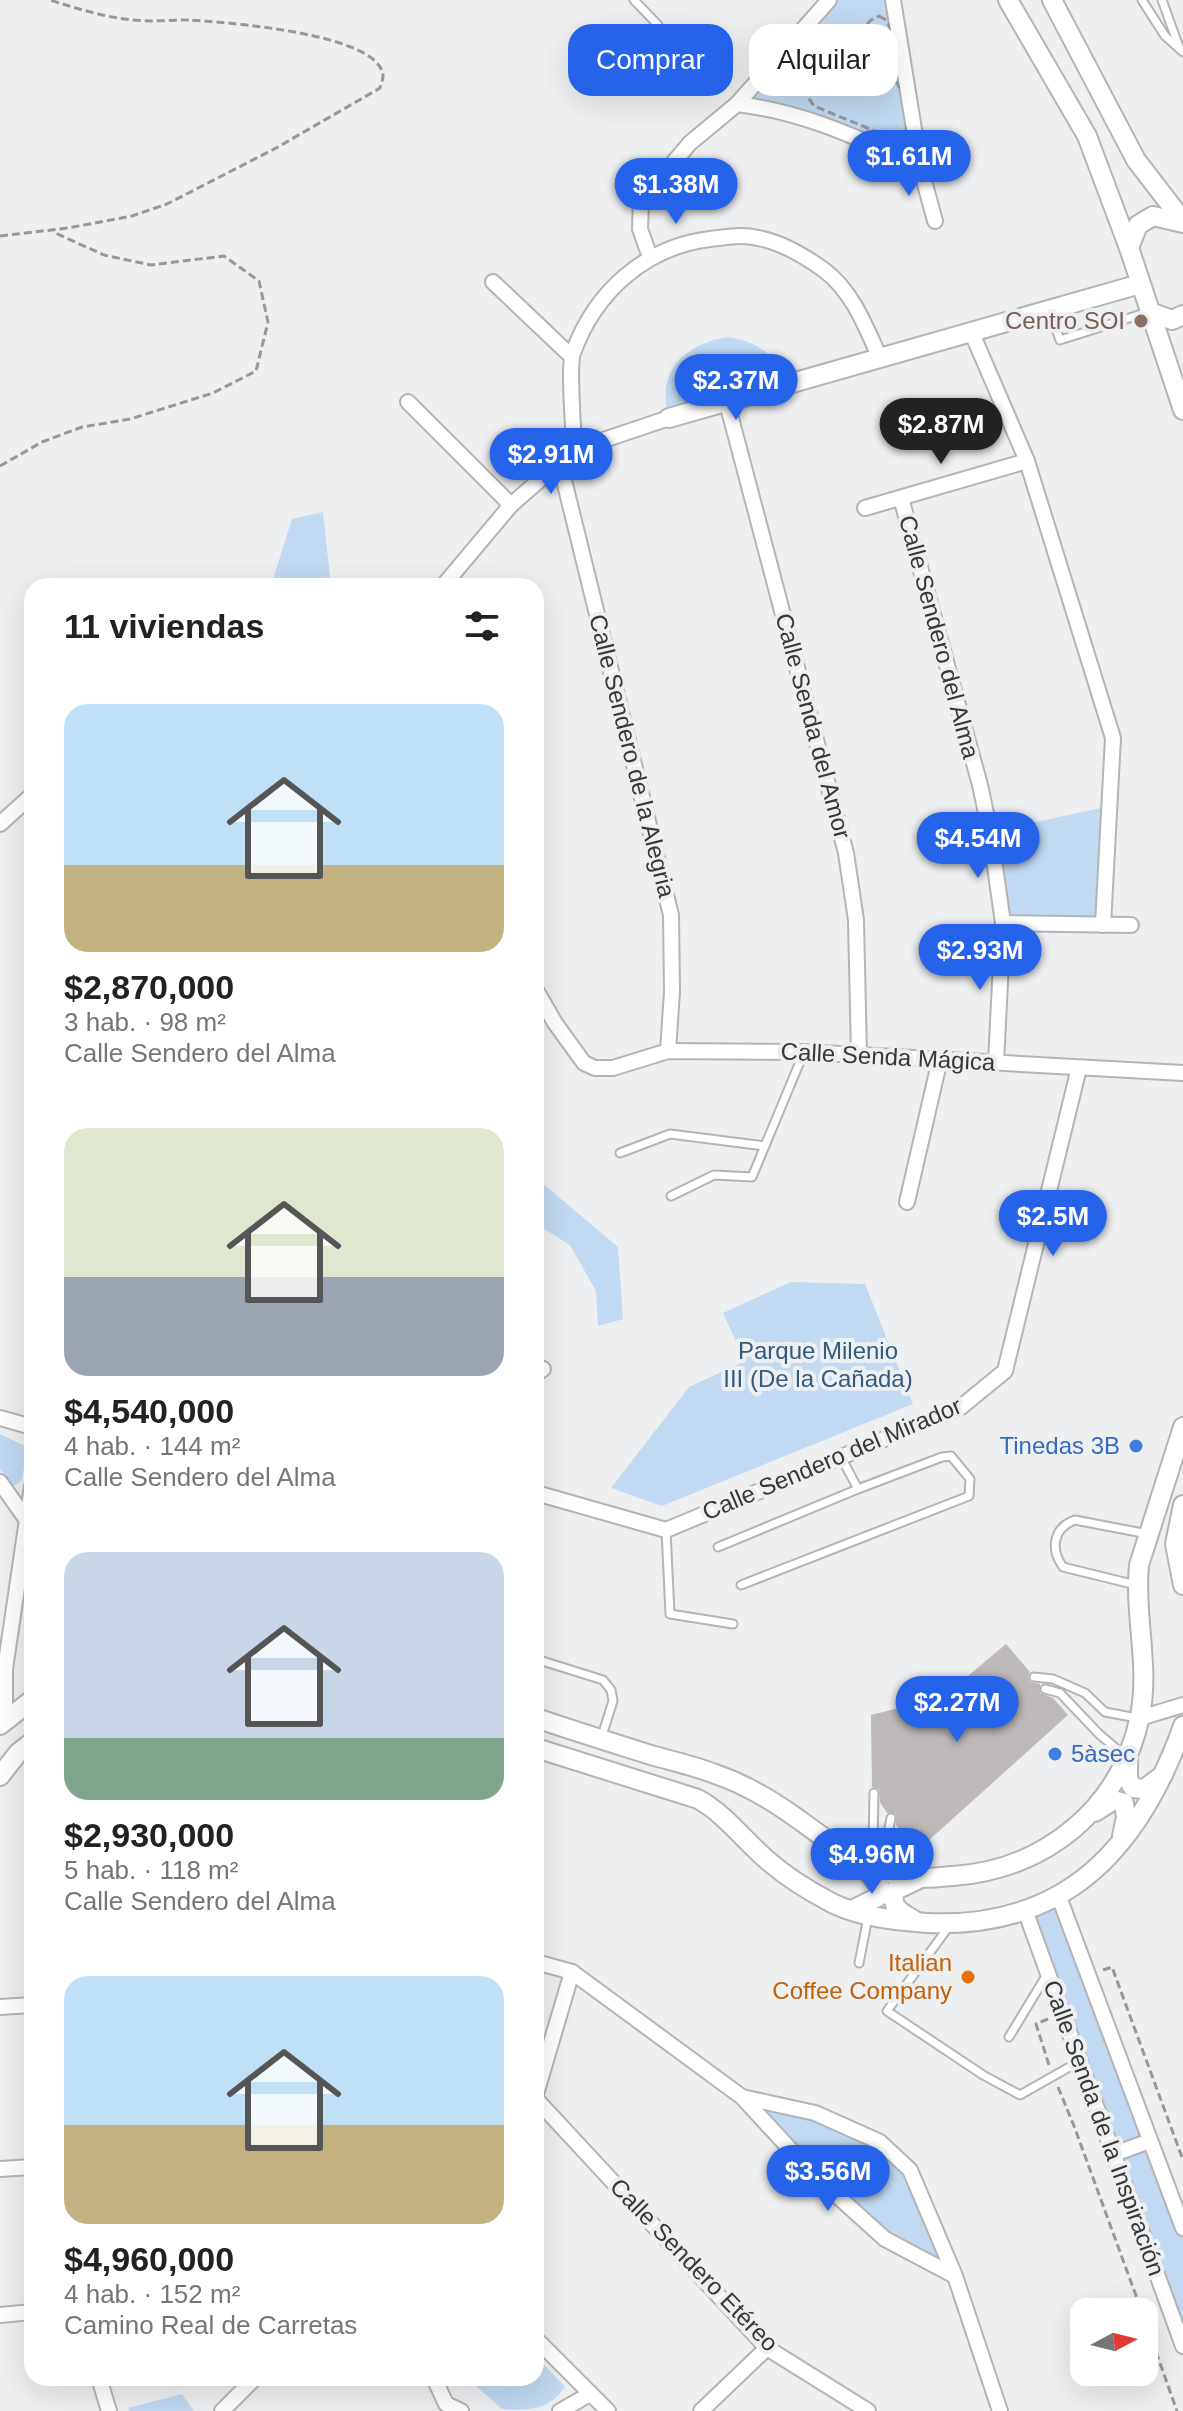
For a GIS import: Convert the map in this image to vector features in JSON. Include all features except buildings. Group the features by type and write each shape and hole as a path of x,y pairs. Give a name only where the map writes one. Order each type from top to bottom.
{"street":[{"path":"650,257 640,229 641,201 690,143 737,104 829,0"},
{"path":"893,0 920,166 935,221"},
{"path":"1008,0 1082,125 1129,248 1183,410"},
{"path":"1052,0 1136,160 1183,222"},
{"path":"737,104 776,109 825,124 920,166"},
{"path":"1129,248 1138,225 1153,216 1183,222"},
{"path":"574,450 571,356 600,302 622,277 650,257 688,242 731,236 758,237 825,271 859,309 879,356"},
{"path":"493,282 571,356"},
{"path":"450,578 511,505 574,450 669,418 879,356 1140,284"},
{"path":"1150,312 1172,320 1183,315"},
{"path":"971,331 1027,461 1113,738 1103,925"},
{"path":"408,402 511,505"},
{"name":"Calle Senda del Amor","path":"727,403 846,853 856,920 859,1056"},
{"name":"Calle Sendero del Alma","path":"865,508 1027,461"},
{"name":"Calle Sendero de la Alegria","path":"560,464 671,915 672,992 668,1051"},
{"name":"Calle Sendero del Alma","path":"901,498 980,785 990,832 1003,923 996,1062"},
{"path":"0,824 24,802"},
{"path":"1003,923 1131,925"},
{"name":"Calle Senda Mágica","path":"544,1004 584,1063 595,1068 613,1068 668,1051 804,1052 1183,1073"},
{"path":"907,1202 940,1059"},
{"name":"Calle Sendero del Mirador","path":"666,1530 961,1407 1005,1371 1079,1068"},
{"path":"0,1418 24,1425"},
{"path":"544,1721 714,1773 760,1794 863,1861 887,1873 920,1879 982,1874 1035,1856 1098,1806 1127,1753 1140,1718 1145,1681 1137,1586 1139,1565 1183,1427"},
{"path":"0,1482 24,1516"},
{"path":"544,1495 666,1530"},
{"path":"1183,1505 1175,1544 1183,1585"},
{"path":"2,1723 5,1669 24,1533"},
{"path":"1140,1718 1183,1705"},
{"path":"2,1723 24,1706"},
{"path":"544,1751 698,1799 715,1809 777,1868 834,1904 918,1922 950,1924 985,1922 1025,1910 1059,1897 1096,1870 1121,1843 1153,1798 1183,1726"},
{"path":"0,1776 24,1748"},
{"path":"1127,1753 1128,1779 1133,1788 1144,1789 1164,1774"},
{"path":"1086,1817 1114,1800 1124,1803 1126,1817 1121,1843"},
{"path":"860,1912 878,1897 880,1887 863,1861"},
{"path":"918,1922 896,1909 892,1901 894,1891 920,1879"},
{"name":"Calle Senda de la Inspiración","path":"1059,1897 1183,2228"},
{"name":"Calle Senda de la Inspiración","path":"1025,1910 1183,2346"},
{"path":"544,1964 572,1972 742,2097 813,2174 885,2239 955,2276"},
{"name":"Calle Sendero Etéreo","path":"544,2069 572,1972"},
{"path":"0,2007 24,2006"},
{"path":"742,2097 815,2113 880,2142 910,2170 955,2276 1000,2411"},
{"name":"Calle Sendero Etéreo","path":"544,2106 767,2348 868,2411"},
{"path":"1114,2154 1150,2141"},
{"path":"0,2169 24,2168"},
{"path":"0,2315 24,2313"},
{"path":"544,2347 608,2411"},
{"path":"701,2411 767,2348"},
{"path":"101,2386 109,2411"},
{"path":"222,2411 247,2386"},
{"path":"436,2386 442,2408 461,2411"},
{"path":"560,2411 590,2394"}],"lane":[{"path":"634,0 657,24"},
{"path":"1142,0 1165,36 1182,51"},
{"path":"1162,0 1182,51"},
{"path":"1049,310 1060,340 1150,312"},
{"path":"671,1196 714,1175 752,1177 804,1052"},
{"path":"620,1153 670,1134 765,1146"},
{"path":"718,1547 942,1457 951,1456 970,1479 969,1496 741,1585"},
{"path":"842,1459 858,1489"},
{"path":"1137,1586 1063,1567 1056,1552 1056,1537 1059,1529 1075,1520 1148,1534"},
{"path":"666,1530 670,1614 733,1624"},
{"path":"544,1662 603,1680 611,1690 613,1701 601,1739"},
{"path":"1034,1677 1053,1679 1085,1693 1105,1712 1140,1718"},
{"path":"1045,1689 1060,1693 1099,1734 1127,1753"},
{"path":"863,1861 873,1843 874,1793"},
{"path":"887,1873 886,1843 891,1818"},
{"path":"859,1963 860,1912"},
{"path":"950,1924 887,2011 983,2075 1020,2095 1080,2061"},
{"path":"1009,2037 1048,1974"}],"path":[{"path":"0,236 132,216 167,204 278,147 380,88 383,75 379,66 365,54 335,40 242,25 189,20 137,20 91,14 50,0"},
{"path":"867,24 879,16 888,24"},
{"path":"807,96 814,106 899,138 906,133 910,107 898,86"},
{"path":"0,466 82,427 130,419 213,393 256,371 268,322 259,281 224,256 151,265 104,255 50,230"},
{"path":"1087,1976 1112,1967 1183,2160"},
{"path":"1074,2126 1137,2298"},
{"path":"1158,2357 1177,2411"}],"green space":[{"path":"829,0 893,0 897,24 808,24"},
{"path":"898,31 920,166 825,124 737,104 749,90 749,96 898,96"},
{"path":"728,337 750,343 766,352 792,385 766,392 755,356 685,375 694,412 669,418 666,387 677,363 698,346"},
{"path":"323,512 330,578 274,578 292,519"},
{"path":"1110,806 1103,925 1003,923 990,832"},
{"path":"544,1185 618,1247 623,1319 598,1326 596,1291 570,1245 544,1229"},
{"name":"Parque Milenio III (De la Cañada)","path":"791,1282 865,1284 913,1404 662,1506 611,1488 689,1387 745,1361 723,1313"},
{"path":"0,1434 24,1446 22,1480 16,1485 9,1485 0,1469"},
{"path":"1059,1897 1183,2228 1183,2346 1025,1910"},
{"path":"742,2097 815,2113 880,2142 910,2170 955,2276 885,2239"},
{"path":"544,2365 565,2387 545,2405 521,2410 502,2409 476,2386 544,2386"},
{"path":"182,2394 194,2411 130,2411 128,2408"}],"place":[{"name":"Centro SOI","path":"1141,321"},
{"name":"Tinedas 3B","path":"1136,1446"},
{"name":"5àsec","path":"1055,1754"},
{"name":"Italian Coffee Company","path":"968,1977"}]}
